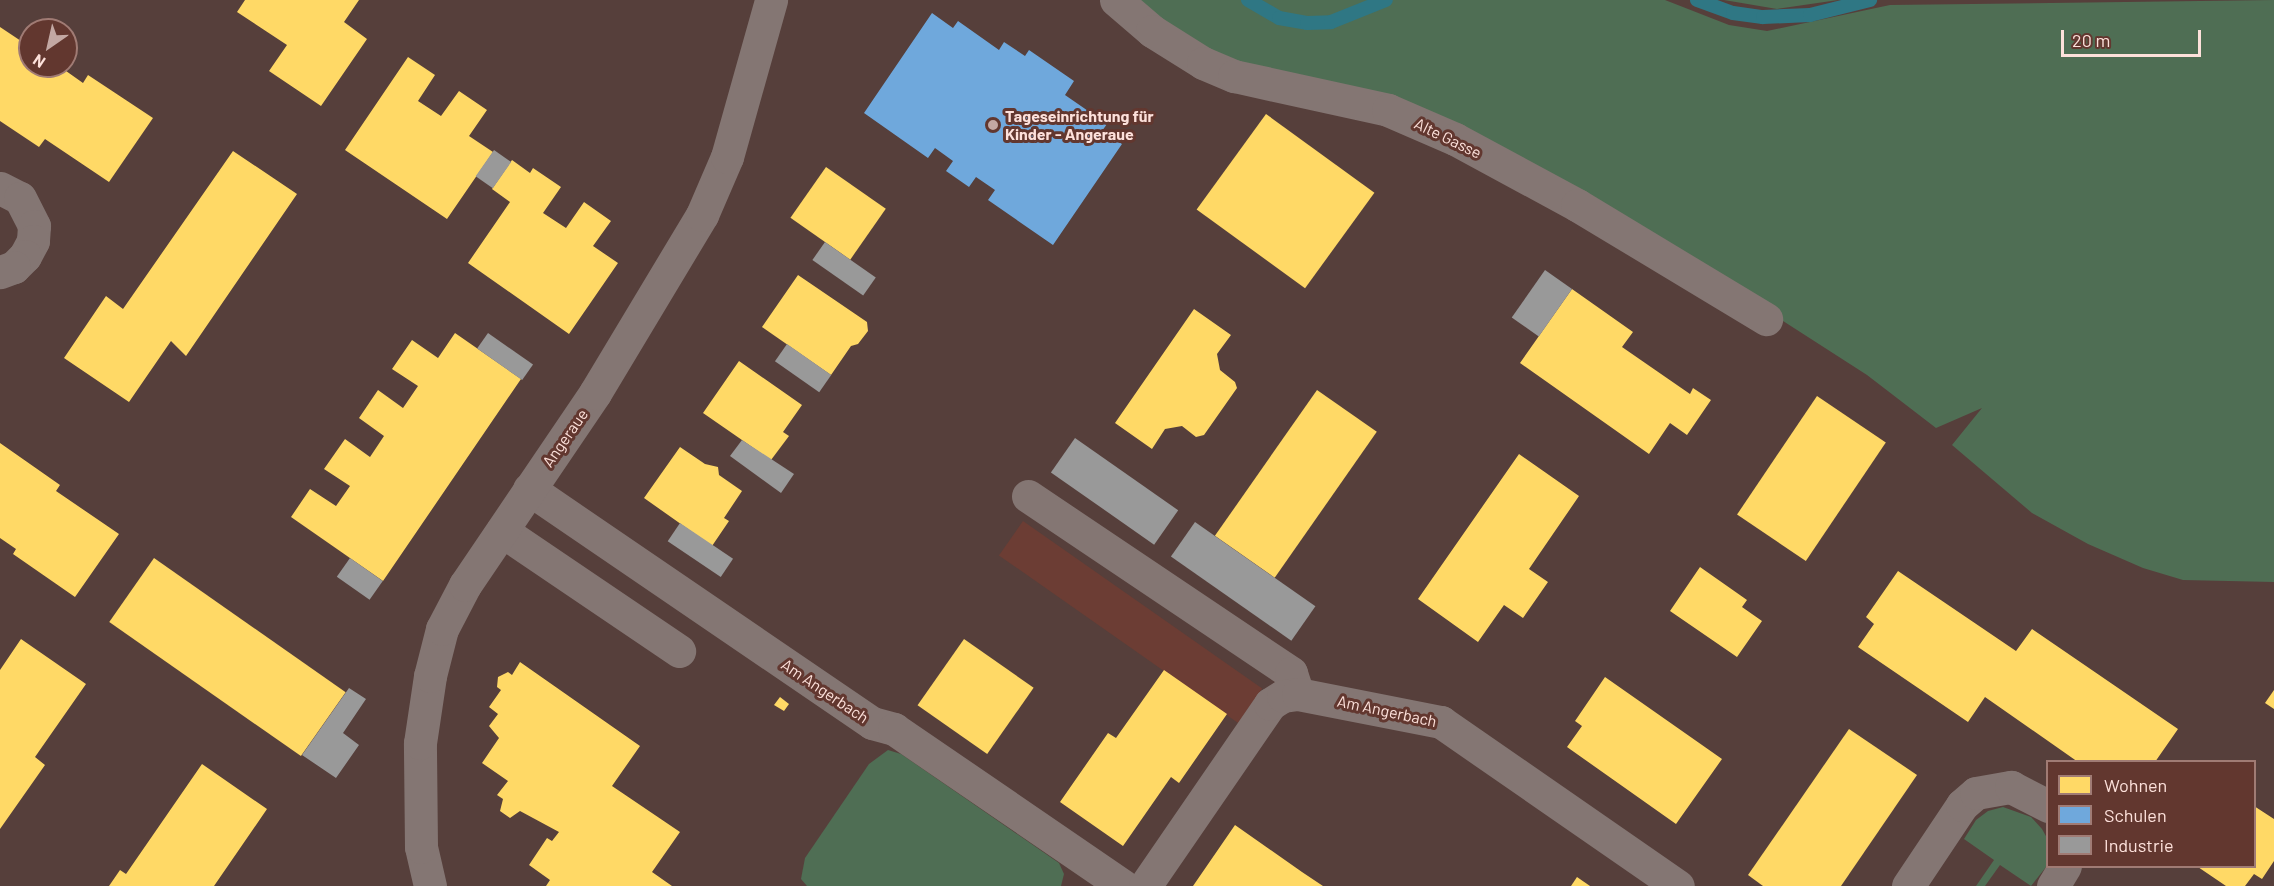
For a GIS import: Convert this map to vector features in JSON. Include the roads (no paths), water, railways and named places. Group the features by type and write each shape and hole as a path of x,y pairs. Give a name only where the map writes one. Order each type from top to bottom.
{"street":[{"name":"Angeraue","path":"430,886 422,847 420,743 430,676 442,629 529,489 595,393 702,215 727,157 771,0"},
{"name":"Alte Gasse","path":"1116,0 1152,31 1203,63 1234,76 1388,110 1455,139 1577,205 1766,320"},
{"path":"0,188 20,198 34,225 33,242 26,256 0,272"},
{"name":"Am Angerbach","path":"529,489 872,723 894,729 1123,886"},
{"path":"1028,496 1291,673 1298,694"},
{"path":"502,531 679,651"},
{"name":"Am Angerbach","path":"1144,886 1270,704 1283,696 1298,694 1353,702 1441,722 1678,886"},
{"path":"1908,886 1962,805 1976,793 2011,787 2046,805"},
{"path":"2053,886 2064,868"}],"waterway":[{"path":"1248,0 1279,18 1307,23 1331,22 1386,0"},
{"path":"1697,0 1733,13 1763,17 1810,15 1870,0"}],"place":[{"name":"Tageseinrichtung für Kinder - Angeraue","path":"993,125"}]}
